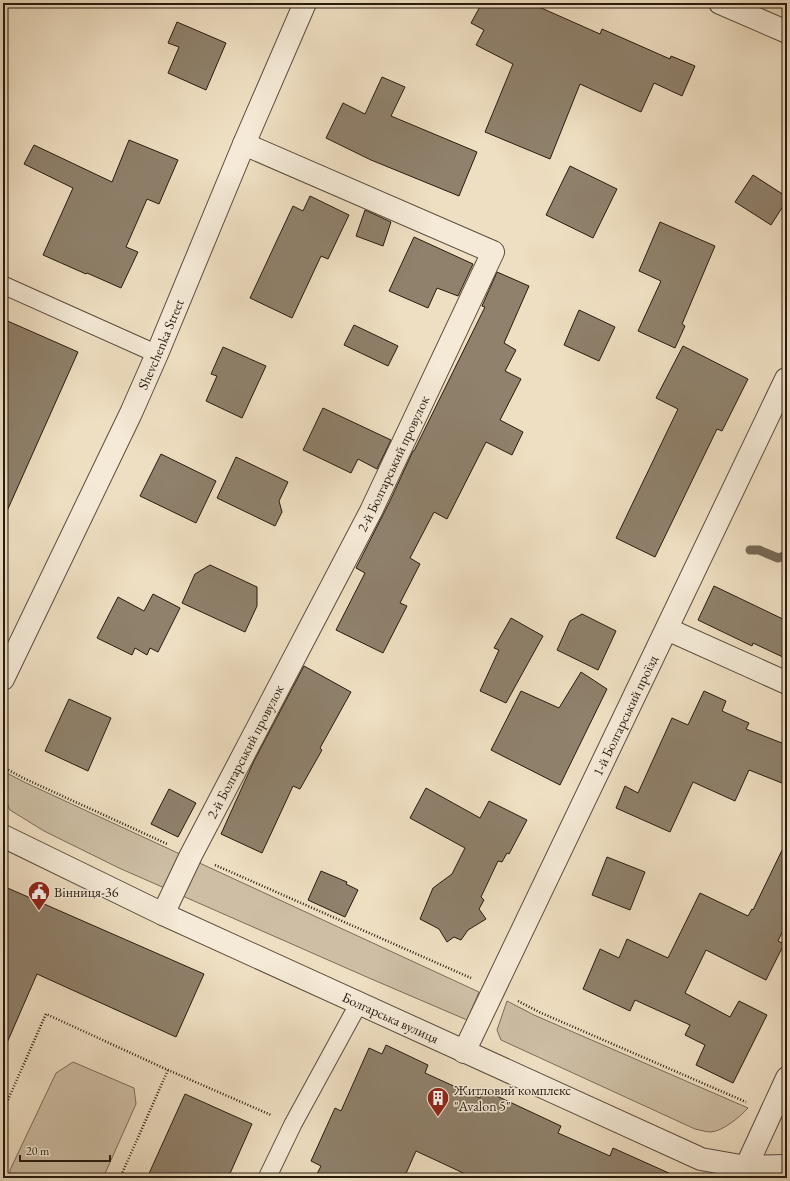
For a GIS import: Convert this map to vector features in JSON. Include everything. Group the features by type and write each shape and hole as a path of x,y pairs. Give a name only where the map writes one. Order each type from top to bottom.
{"street":[{"name":"Shevchenka Street","path":"3,679 131,413 304,3"},
{"path":"720,3 787,32"},
{"name":"2-й Болгарський провулок","path":"163,914 191,854 371,511 493,252 244,144"},
{"name":"1-й Болгарський проїзд","path":"464,1052 668,629 786,379"},
{"path":"668,629 787,683"},
{"name":"Болгарська вулиця","path":"3,836 163,914 701,1160 743,1172 787,1166"},
{"path":"743,1172 787,1078"}],"lane":[{"path":"3,285 157,354"},
{"path":"267,1178 293,1124 359,1003"}],"path":[{"path":"3,767 30,781 191,854 398,945 494,989 539,1012 770,1113"},
{"path":"3,1111 46,1014 168,1070 293,1124"},
{"path":"120,1178 168,1070"}],"shaded area":[{"path":"3,771 479,992 467,1020 119,868 44,831 10,810 3,796"},
{"path":"507,1001 534,1015 748,1108 736,1119 716,1131 711,1132 695,1129 501,1040 497,1030"},
{"path":"73,1062 134,1088 136,1104 103,1178 10,1178 10,1170 56,1073"}],"building":[{"path":"482,3 530,3 600,34 602,29 670,59 671,56 695,66 682,96 654,83 641,112 580,84 550,159 485,132 513,64 476,45 484,30 471,23"},
{"path":"177,22 226,43 206,90 168,73 179,47 168,43"},
{"path":"382,77 405,87 391,116 477,152 459,196 371,160 326,138 343,103 365,114"},
{"path":"129,140 178,160 159,204 147,199 126,247 138,252 121,288 43,255 73,188 24,164 34,145 112,182"},
{"path":"570,166 617,189 593,238 546,215"},
{"path":"753,175 787,197 787,200 771,225 735,202"},
{"path":"310,196 349,215 328,259 321,256 292,318 250,298 293,206 303,211"},
{"path":"365,210 391,222 383,246 356,236"},
{"path":"660,222 715,246 682,324 685,326 675,348 638,331 661,281 639,271"},
{"path":"414,237 473,264 458,296 437,288 428,308 389,291"},
{"path":"497,272 529,286 504,343 516,350 505,371 521,379 500,420 523,432 512,455 486,442 447,519 434,512 410,558 420,564 400,603 407,606 383,653 336,630 365,573 356,568 485,307 482,306"},
{"path":"579,310 615,327 599,361 564,345"},
{"path":"3,319 78,352 3,520"},
{"path":"354,325 398,346 388,366 344,345"},
{"path":"683,346 748,379 722,431 717,429 655,557 616,538 678,409 656,398"},
{"path":"223,347 266,366 242,418 206,401 217,376 211,374"},
{"path":"323,408 391,440 377,469 358,459 351,473 303,450"},
{"path":"161,454 216,481 196,523 140,496"},
{"path":"236,457 288,482 279,501 282,512 275,526 217,498"},
{"path":"210,565 257,587 257,606 245,632 182,603 195,574"},
{"path":"714,586 787,621 787,659 753,643 752,646 698,620"},
{"path":"153,594 180,608 158,652 150,648 147,655 135,648 132,655 97,638 118,597 144,611"},
{"path":"582,614 616,631 598,670 557,650 570,621"},
{"path":"511,618 543,636 506,703 480,691 499,650 494,648"},
{"path":"304,666 351,692 320,748 322,750 300,789 293,786 262,853 221,834 254,761"},
{"path":"581,672 607,689 560,785 491,750 521,691 559,708"},
{"path":"704,691 726,701 722,711 749,723 746,729 787,745 787,785 749,770 735,801 693,782 670,832 616,808 625,786 638,793 672,718 688,725"},
{"path":"69,699 111,718 88,771 45,751"},
{"path":"426,788 480,818 489,801 527,820 509,854 507,853 502,862 498,861 481,897 484,900 479,909 486,919 468,930 461,940 454,937 447,942 439,929 420,919 433,888 452,874 465,848 410,818"},
{"path":"169,789 196,803 178,837 151,824"},
{"path":"787,840 787,922 778,941 784,944 766,980 706,950 685,993 730,1017 739,1001 767,1015 733,1083 696,1065 705,1045 685,1035 690,1025 635,1000 630,1011 583,989 600,949 619,958 627,939 668,958 700,893 748,916 752,909 753,910"},
{"path":"607,857 645,872 630,910 592,895"},
{"path":"321,871 347,882 346,884 358,890 345,917 308,900"},
{"path":"3,886 204,974 176,1037 37,974 3,1052"},
{"name":"Житловий комплекс \"Avalon 5\"","path":"386,1045 428,1065 425,1073 480,1098 484,1090 561,1126 558,1133 610,1156 613,1148 680,1178 474,1178 416,1151 404,1178 315,1178 321,1166 311,1161 335,1108 341,1111 369,1048 382,1054"},
{"path":"185,1094 252,1124 228,1178 147,1178"}],"waterway":[{"path":"750,550 759,550 778,558 787,555"}],"place":[{"name":"Вінниця-36","path":"39,912"},
{"name":"Житловий комплекс \"Avalon 5\"","path":"438,1118"}]}
